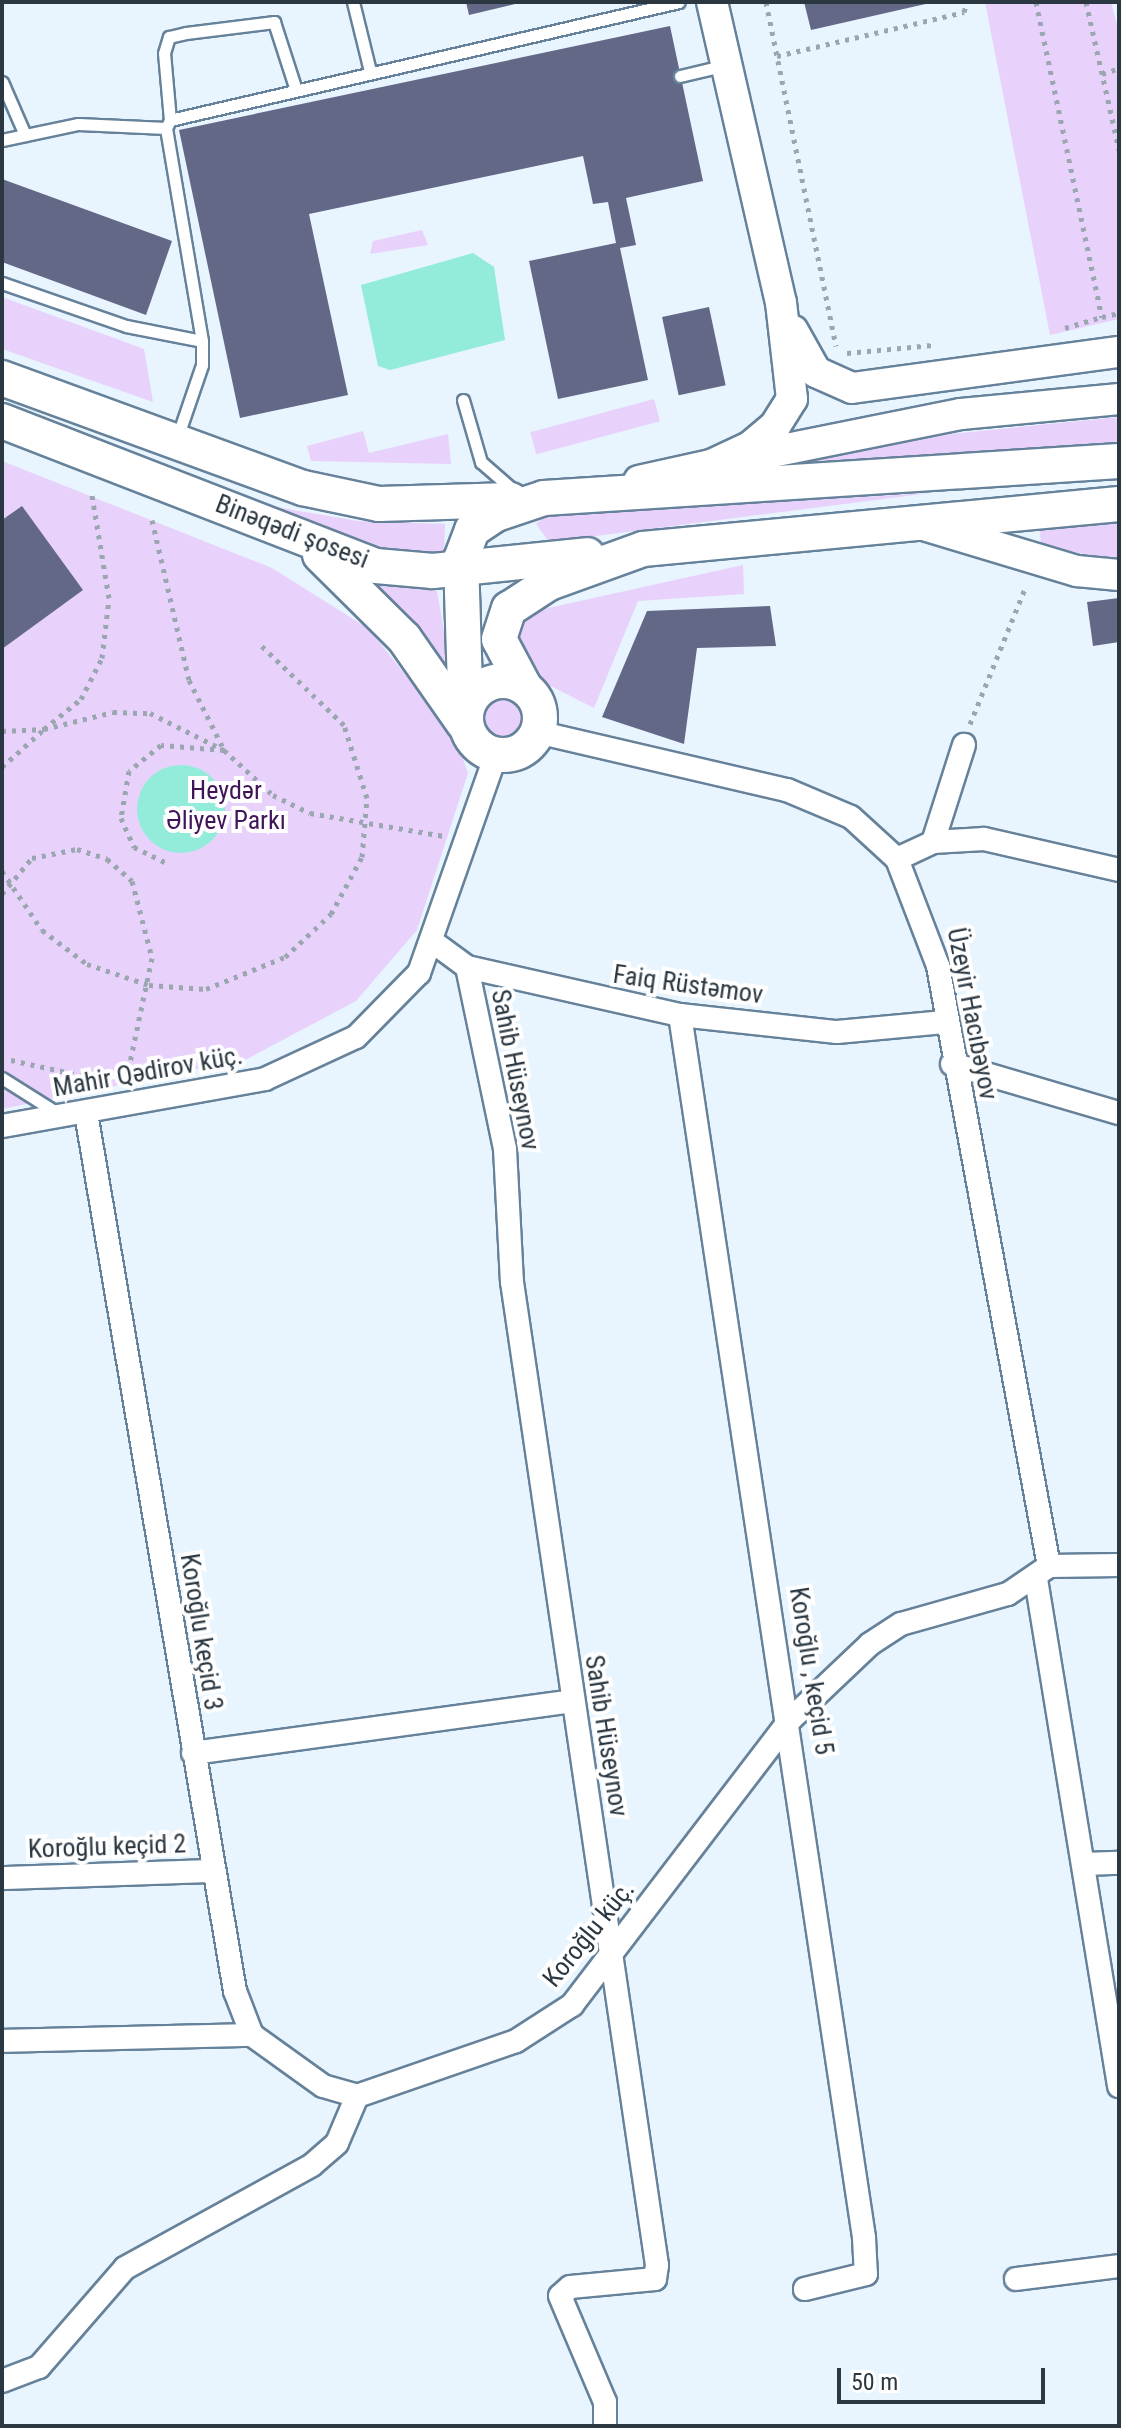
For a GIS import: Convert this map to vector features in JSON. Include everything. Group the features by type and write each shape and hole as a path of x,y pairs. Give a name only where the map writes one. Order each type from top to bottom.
{"main road":[{"name":"Binəqədi şosesi","path":"2,378 303,488 379,504 559,497 1119,461"},
{"name":"Binəqədi şosesi","path":"2,421 294,537 376,566 460,569 643,549"},
{"path":"477,736 460,569 465,543 484,520 559,497"},
{"path":"294,537 380,610 477,736 520,750 537,732 539,708 499,639 509,609 549,583 643,549 907,520 1119,504"},
{"path":"477,736 473,695 486,685 510,681 525,688"}],"street":[{"path":"711,465 750,447 786,413 793,382 781,303 712,2"},
{"path":"781,303 816,372 852,388 1119,352"},
{"path":"559,497 902,424 1119,399"},
{"path":"907,520 1038,559 1119,575"},
{"name":"Üzeyir Hacıbəyov","path":"537,732 787,790 851,817 897,859 926,923 1042,1572 1119,2086"},
{"name":"Mahir Qədirov küç.","path":"2,1126 265,1079 315,1059 356,1037 406,992 433,942 467,842 477,736"},
{"path":"933,842 966,737"},
{"path":"897,859 933,842 984,839 1119,870"},
{"name":"Faiq Rüstəmov","path":"433,942 467,967 680,1015 837,1032 945,1022"},
{"name":"Sahib Hüseynov","path":"467,967 505,1149 512,1282 657,2265 655,2279 570,2287 560,2296 605,2402 605,2426"},
{"name":"Koroğlu , keçid 5","path":"680,1015 791,1719 866,2274 805,2289"},
{"path":"952,1064 1119,1113"},
{"name":"Koroğlu keçid 3","path":"86,1113 235,1991 252,2035"},
{"name":"Koroğlu küç.","path":"357,2096 516,2041 572,2005 612,1957 791,1719 901,1624 981,1605 1042,1572 1119,1565"},
{"path":"193,1753 572,1701"},
{"path":"1084,1864 1119,1863"},
{"name":"Koroğlu keçid 2","path":"2,1878 214,1871"},
{"path":"2,2041 252,2035 323,2086 357,2096 337,2143 312,2165 125,2268 39,2367 2,2381"},
{"path":"1016,2279 1119,2266"}],"lane":[{"path":"353,2 370,71"},
{"path":"2,140 78,124 168,124 295,87 679,2"},
{"path":"175,442 198,379 202,341 168,124 169,37 274,22 295,87"},
{"path":"680,76 727,65"},
{"path":"2,82 25,135"},
{"path":"2,283 126,326 202,341"},
{"path":"463,400 474,446 495,479 559,497"},
{"path":"2,1078 63,1116"}],"path":[{"path":"766,2 838,354 946,344"},
{"path":"777,56 964,12 967,2"},
{"path":"1036,2 1102,317"},
{"path":"1086,2 1119,150"},
{"path":"1102,74 1119,68"},
{"path":"1051,332 1119,313"},
{"path":"2,767 81,699 102,658 109,598 92,495"},
{"path":"152,520 189,680 224,750"},
{"path":"966,737 986,672 1038,559"},
{"path":"2,871 53,939 87,964 149,985 206,989 285,957 331,914 362,857 367,798 344,725 261,645"},
{"path":"2,731 44,729 113,712 150,713 224,750 273,795 310,813 365,820 467,842"},
{"path":"167,863 134,847 121,818 129,771 161,745 224,750"},
{"path":"2,894 8,879 32,858 77,849 107,859 132,881 146,912 149,985 125,1084 2,1058"}],"green space":[{"path":"985,2 1111,2 1119,32 1119,319 1050,335"},
{"path":"422,230 428,245 370,254 373,241"},
{"path":"2,297 144,349 153,402 2,349"},
{"path":"654,399 660,421 536,454 530,432"},
{"path":"1119,417 1119,446 770,469 870,442"},
{"path":"363,431 369,453 448,434 451,464 311,461 307,446"},
{"name":"Heydər Əliyev Parkı","path":"2,461 272,568 369,629 456,739 468,773 417,930 356,1001 247,1059 2,1109"},
{"path":"930,493 549,542 536,524 545,516"},
{"path":"258,504 358,521 445,524 444,558 369,548"},
{"path":"1119,522 1119,561 1041,545 1040,530"},
{"path":"743,565 744,594 638,601 594,708 525,673 514,634 530,612"},
{"path":"367,580 437,591 451,671"},
{"path":"503,694 520,700 526,717 520,734 503,740 486,734 480,717 486,700"}],"shaded area":[{"path":"473,253 494,267 505,340 390,370 378,366 361,285"},
{"path":"172,765 190,765 206,772 218,784 225,800 225,818 218,834 206,846 190,853 172,853 156,846 144,834 137,818 137,800 144,784 156,772"}],"building":[{"path":"466,2 519,2 519,3 469,15"},
{"path":"804,2 930,2 930,3 811,30"},
{"path":"670,26 703,181 626,198 636,245 620,248 648,380 558,399 529,261 616,243 608,202 593,204 583,156 309,214 348,395 240,418 179,130"},
{"path":"2,179 172,241 146,315 2,262"},
{"path":"709,307 726,385 679,395 662,317"},
{"path":"22,506 83,590 2,649 2,520"},
{"path":"1119,598 1119,642 1093,646 1087,602"},
{"path":"770,606 776,646 697,648 684,744 602,717 647,611"}]}
